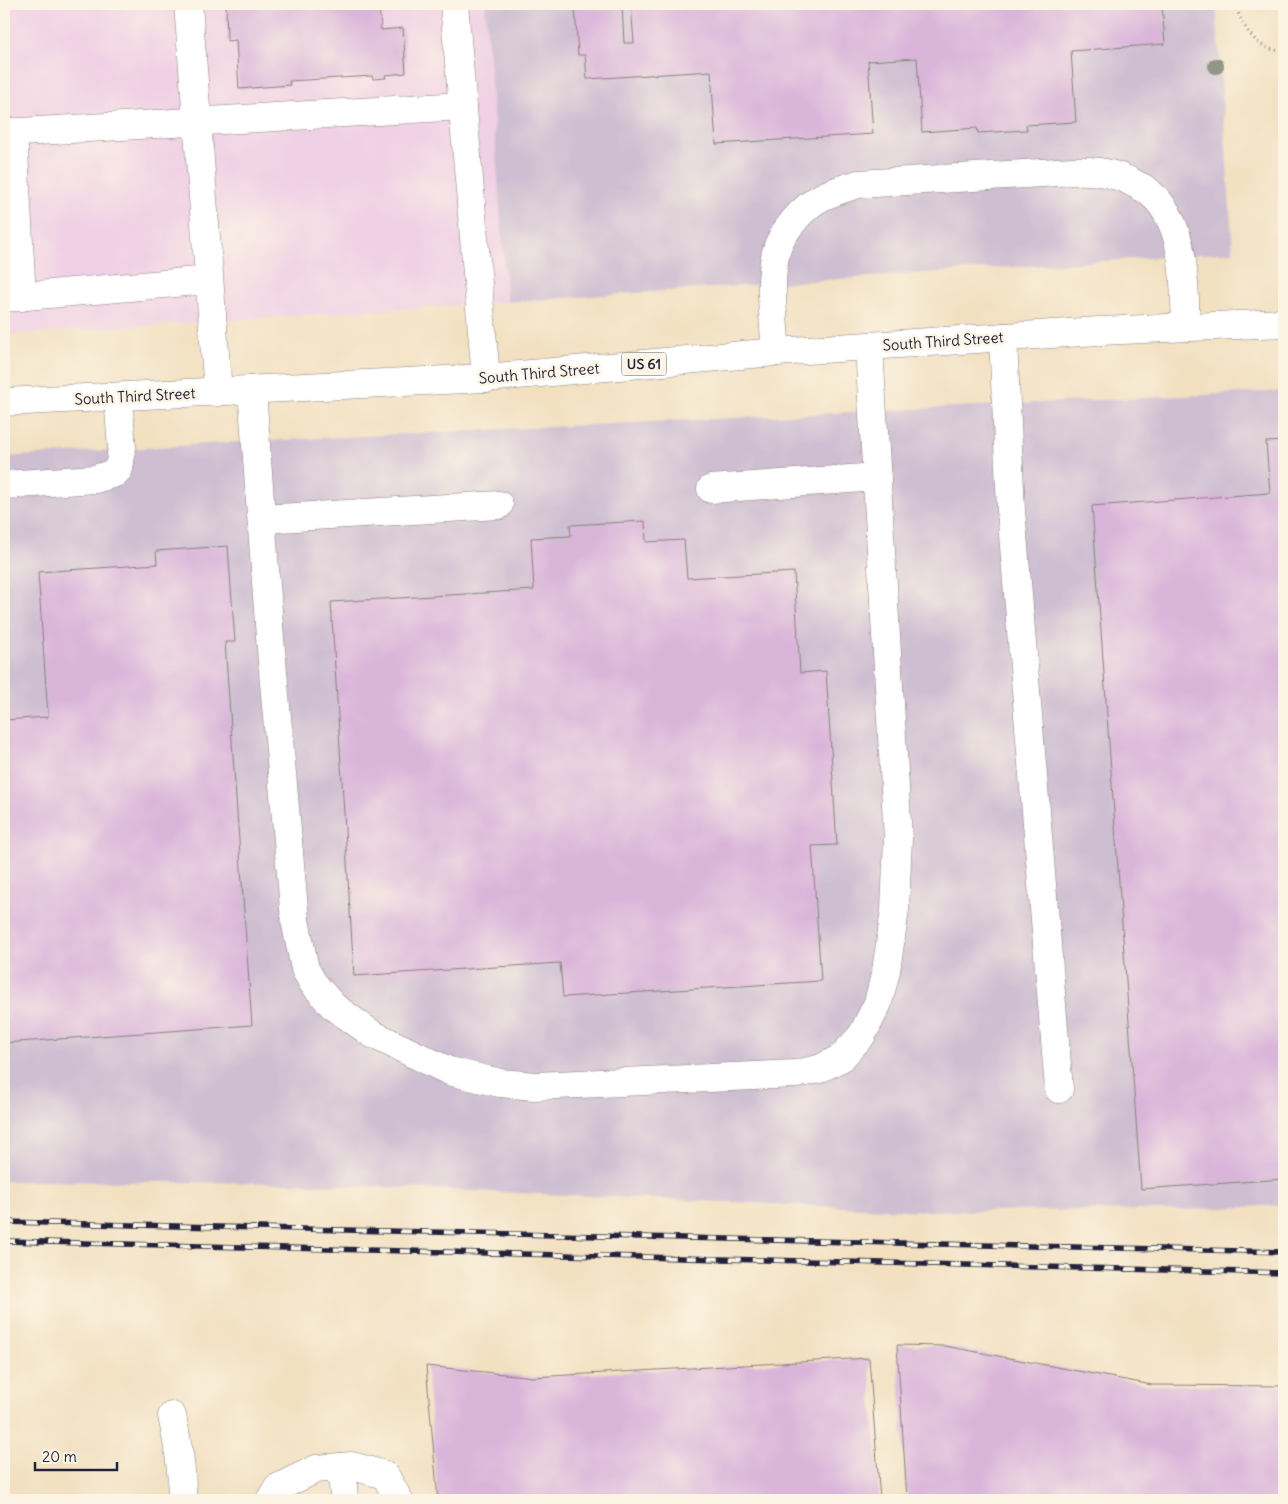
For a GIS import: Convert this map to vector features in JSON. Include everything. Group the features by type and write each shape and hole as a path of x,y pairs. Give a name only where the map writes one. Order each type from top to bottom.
{"main road":[{"path":"188,4 218,392"},
{"path":"454,4 486,378"},
{"path":"209,280 13,298 8,132 463,106"},
{"path":"776,352 772,294 776,252 783,236 795,219 820,198 858,184 1074,171 1108,172 1126,178 1151,193 1164,208 1174,227 1183,268 1186,327"},
{"name":"South Third Street","path":"4,402 486,378 776,352 1003,337 1284,323"},
{"path":"1003,337 1011,510 1059,1089"},
{"path":"252,390 270,638 297,930 305,969 314,983 333,1006 372,1034 449,1070 500,1083 535,1086 796,1074 818,1069 840,1058 862,1035 878,1003 886,972 895,910 898,839 869,347"},
{"path":"4,485 95,479 115,474 119,469 122,448 118,396"},
{"path":"711,489 877,478"},
{"path":"262,519 499,505"},
{"path":"172,1416 180,1452 183,1479 182,1500"},
{"path":"270,1500 277,1488 316,1469 352,1466 385,1475 399,1500"},
{"path":"342,1467 344,1500"}],"path":[{"path":"1235,4 1246,30 1256,41 1269,49 1284,51"}],"shaded area":[{"path":"4,4 485,4 507,302 4,335"},
{"path":"485,4 1216,4 1233,252 507,302"},
{"path":"1284,391 1284,1205 1186,1210 931,1211 291,1183 4,1181 4,457 238,442"}],"building":[{"path":"226,4 379,4 381,30 403,28 406,73 385,75 386,78 373,79 372,76 289,81 290,85 239,89 236,40 227,41"},
{"path":"631,4 1162,4 1165,44 1071,51 1076,122 1026,125 1027,130 978,133 977,128 922,132 917,58 868,61 873,134 716,144 711,71 587,79 585,55 578,55 575,8 622,5 624,43 634,43"},
{"path":"1183,4 1209,4 1208,9 1183,7"},
{"path":"1284,441 1284,1179 1141,1189 1092,506 1270,493 1266,442"},
{"path":"645,521 646,542 684,540 687,578 794,572 800,673 826,671 837,845 812,846 821,981 563,997 560,963 354,976 331,602 534,590 531,538 571,536 570,525"},
{"path":"228,546 235,642 225,642 252,1025 4,1043 4,720 48,717 38,572 157,564 156,551"},
{"path":"897,1345 945,1346 1152,1385 1284,1386 1284,1500 907,1500"},
{"path":"869,1358 880,1500 438,1500 426,1366 533,1377"}],"railway":[{"path":"4,1222 1284,1252"},
{"path":"4,1241 1284,1273"}]}
